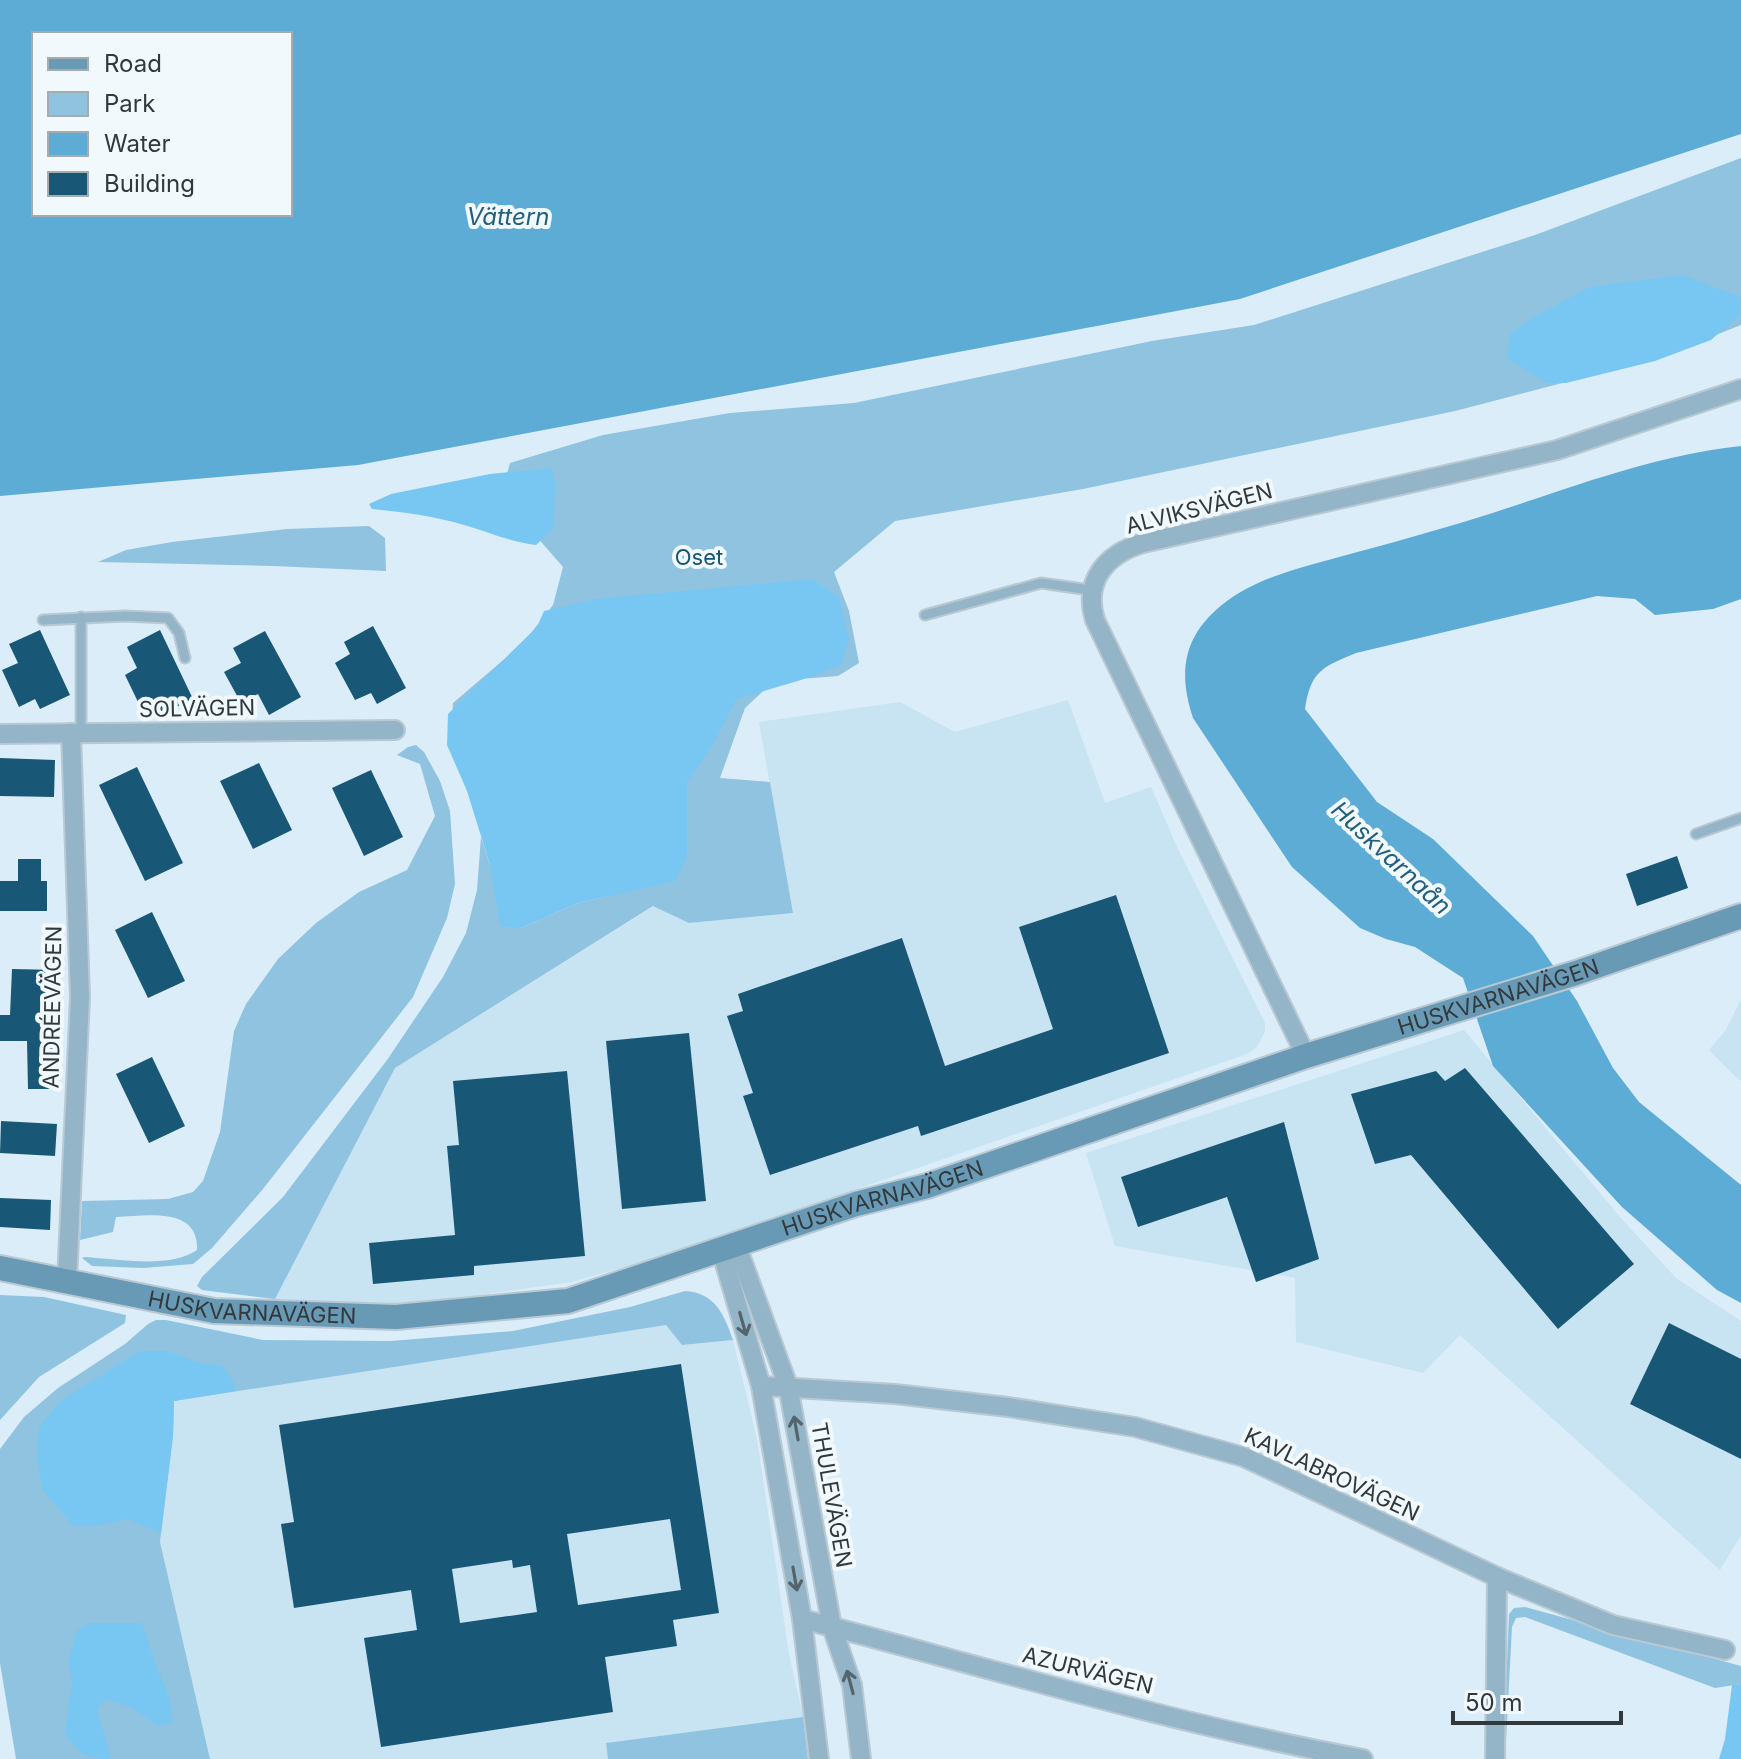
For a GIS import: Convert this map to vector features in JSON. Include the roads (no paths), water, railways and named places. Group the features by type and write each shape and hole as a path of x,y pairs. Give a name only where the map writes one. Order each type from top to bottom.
{"street":[{"name":"ALVIKSVÄGEN","path":"1090,590 1097,577 1129,547 1557,450 1741,389"},
{"path":"1090,590 1095,620 1306,1056"},
{"name":"SOLVÄGEN","path":"0,734 395,730"},
{"name":"ANDRÉEVÄGEN","path":"67,1281 80,997 76,733"},
{"name":"HUSKVARNAVÄGEN","path":"0,1268 214,1311 396,1317 568,1301 856,1204 927,1186 1306,1056 1576,973 1741,916"},
{"path":"728,1247 761,1386 802,1619 819,1759"},
{"name":"THULEVÄGEN","path":"728,1247 788,1386 832,1627 852,1685 861,1759"},
{"name":"KAVLABROVÄGEN","path":"761,1386 1008,1407 1149,1431 1244,1457 1497,1577 1613,1625 1725,1650"},
{"path":"1495,1759 1497,1577"},
{"name":"AZURVÄGEN","path":"802,1619 1067,1691 1282,1744 1363,1759"}],"lane":[{"path":"925,615 1041,583 1090,590"},
{"path":"76,733 81,617"},
{"path":"43,620 168,618 179,633 185,658"},
{"path":"1696,834 1741,818"}],"water":[{"name":"Vättern","path":"0,0 1741,0 1741,134 1240,299 358,465 0,496"},
{"name":"Huskvarnaån","path":"1741,446 1741,599 1713,609 1655,615 1635,599 1597,596 1356,653 1320,672 1311,686 1305,709 1377,802 1433,839 1533,936 1577,1001 1613,1068 1639,1102 1741,1185 1741,1303 1717,1290 1622,1207 1493,1066 1463,978 1415,947 1360,928 1292,867 1193,718 1185,668 1193,639 1201,626 1227,601 1267,579 1630,469 1703,451"}],"park label":[{"name":"Oset","path":"699,557"}]}
